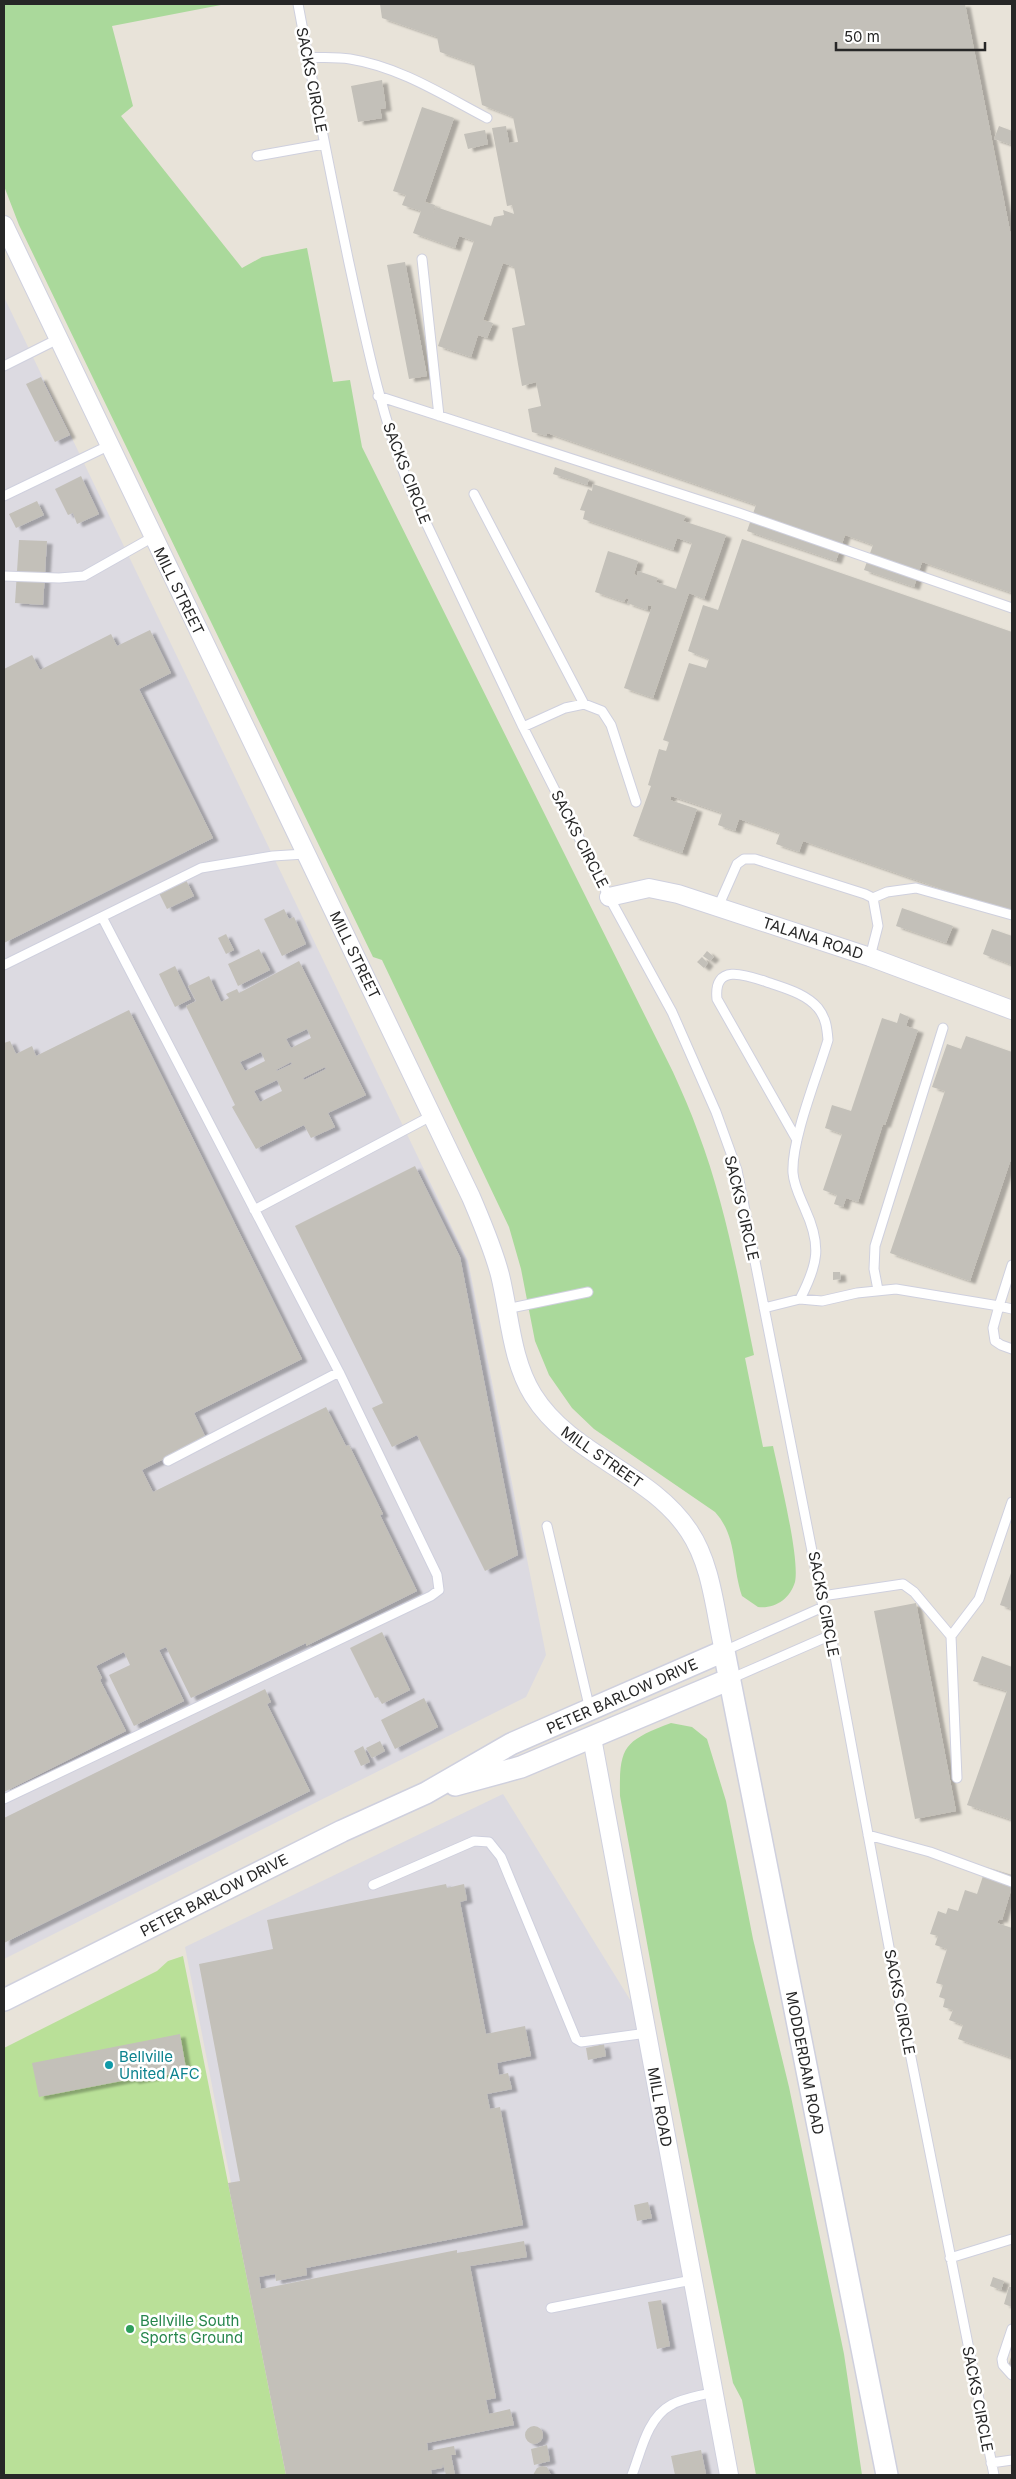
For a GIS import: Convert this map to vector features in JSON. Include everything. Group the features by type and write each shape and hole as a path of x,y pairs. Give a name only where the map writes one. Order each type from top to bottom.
{"street":[{"name":"MILL STREET","path":"4,225 153,538 286,810 305,854 487,1234 500,1275 515,1352 524,1378 549,1416 567,1434 651,1491 689,1530 704,1561 724,1651"},
{"name":"TALANA ROAD","path":"609,897 650,888 718,907 870,957 1012,1010"},
{"name":"MODDERDAM ROAD","path":"724,1651 887,2475"},
{"name":"PETER BARLOW DRIVE","path":"4,2000 342,1831 426,1793 512,1744 724,1651"},
{"name":"PETER BARLOW DRIVE","path":"426,1793 521,1767 730,1679"},
{"name":"MILL ROAD","path":"592,1738 729,2475"}],"lane":[{"name":"SACKS CIRCLE","path":"298,4 324,144 378,396 410,489 523,727 609,897 672,1012 716,1112 736,1170 823,1607 831,1635 868,1836 994,2475"},
{"path":"308,57 349,59 387,68 418,81 488,118"},
{"path":"257,156 324,144"},
{"path":"422,259 439,416"},
{"path":"4,366 58,339"},
{"path":"378,396 738,513 1012,608"},
{"path":"4,496 110,445"},
{"path":"474,494 584,704"},
{"path":"4,576 59,578 84,576 153,538"},
{"path":"523,727 564,708 584,704 602,711 612,725 636,802"},
{"path":"4,965 201,868 272,856 305,854"},
{"path":"718,907 737,864 744,859 754,859 873,898 887,892 916,888 1012,915"},
{"path":"870,957 878,926 873,898"},
{"path":"4,1799 431,1596 440,1590 437,1575 338,1372 102,917"},
{"path":"797,1140 717,998 716,987 719,980 727,975 743,974 798,993 817,1007 827,1023 828,1040 797,1140 793,1173 796,1187 813,1225 817,1253 813,1274 800,1299"},
{"path":"878,1290 874,1269 875,1246 943,1028"},
{"path":"254,1210 432,1116"},
{"path":"1012,1265 999,1306 993,1336 1001,1346 1012,1348"},
{"path":"764,1308 800,1299 822,1300 896,1288 1012,1309"},
{"path":"506,1309 588,1292"},
{"path":"168,1461 338,1372"},
{"path":"951,1636 979,1600 1012,1502"},
{"path":"547,1526 590,1711"},
{"path":"822,1596 903,1584 914,1592 951,1636 957,1778"},
{"name":"PETER BARLOW DRIVE","path":"724,1651 823,1607"},
{"name":"PETER BARLOW DRIVE","path":"730,1679 831,1635"},
{"path":"868,1836 930,1852 1012,1882"},
{"path":"373,1885 474,1841 489,1842 501,1857 576,2038 581,2042 646,2033"},
{"path":"950,2258 1012,2239"},
{"path":"551,2308 692,2280"},
{"path":"1012,2329 1002,2358 1003,2365 1012,2375"},
{"path":"632,2475 644,2439 660,2413 672,2404 713,2392"},
{"path":"991,2463 1012,2460"}],"shaded area":[{"path":"4,297 468,1261 546,1655 526,1697 4,1959"},
{"path":"503,1794 637,2011 723,2475 288,2475 185,1947"}],"green space":[{"path":"4,4 226,4 112,26 133,106 121,116 242,268 262,257 307,248 333,382 350,380 362,447 683,1094 708,1159 724,1214 754,1355 745,1358 763,1447 773,1446 788,1516 796,1570 793,1588 781,1602 770,1606 758,1607 742,1596 731,1541 722,1521 715,1512 594,1429 572,1408 549,1375 535,1341 521,1269 509,1227 382,960 373,957 19,225 4,186"},
{"path":"671,1723 692,1727 707,1739 726,1801 753,1939 789,2087 844,2354 862,2475 756,2475 742,2400 733,2383 660,2014 620,1796 621,1766 623,1756 628,1747 643,1735"},
{"name":"Bellville South Sports Ground","path":"183,1956 286,2475 4,2475 4,2048 157,1971 168,1961"}],"building":[{"path":"380,4 965,4 1012,241 1012,593 922,562 914,587 864,570 873,545 845,535 836,561 747,531 756,505 547,433 547,436 532,432 528,409 541,406 536,382 522,386 512,328 525,325 514,267 503,263 483,320 493,323 487,338 478,335 471,357 438,346 474,241 459,236 455,248 413,233 421,211 402,205 406,195 393,191 422,107 454,118 425,202 435,205 433,214 436,207 491,226 494,217 504,215 503,210 514,214 512,205 507,206 492,128 506,126 509,143 518,142 513,117 482,105 474,64 440,52 437,37 382,18"},
{"path":"382,80 386,108 380,109 382,118 358,122 351,86"},
{"path":"999,126 1012,131 1012,145 994,139"},
{"path":"485,130 488,144 468,149 464,134"},
{"path":"405,262 427,376 409,379 387,265"},
{"path":"41,377 70,435 55,442 26,384"},
{"path":"555,467 589,479 587,485 553,474"},
{"path":"81,476 99,514 77,524 73,513 68,515 55,489"},
{"path":"593,484 686,516 683,521 726,535 704,599 689,593 653,698 624,688 652,606 648,605 647,610 627,603 629,599 626,598 624,602 595,592 608,551 638,561 634,574 637,576 638,571 658,578 656,582 676,589 692,543 677,538 673,550 583,519 585,511 580,510 588,489 592,491"},
{"path":"37,501 44,515 16,528 9,514"},
{"path":"742,539 1012,632 1012,913 803,841 799,852 776,844 780,833 739,819 735,831 718,825 722,813 671,796 670,800 697,809 682,853 633,836 651,786 648,785 659,749 666,751 669,742 663,740 689,663 706,668 709,659 688,651 703,605 718,610"},
{"path":"19,540 47,541 43,605 15,603"},
{"path":"150,630 171,673 139,689 213,838 4,943 4,669 32,655 40,670 111,634 117,646"},
{"path":"186,880 194,896 167,909 159,893"},
{"path":"902,908 953,926 946,943 896,926"},
{"path":"284,909 289,919 294,917 306,944 282,956 264,919"},
{"path":"992,929 1012,936 1012,965 983,954"},
{"path":"226,934 234,950 226,954 218,938"},
{"path":"259,949 270,970 238,986 228,964"},
{"path":"707,951 714,957 710,961 703,956"},
{"path":"702,957 708,963 704,968 697,962"},
{"path":"299,961 366,1095 328,1113 335,1127 311,1138 304,1125 256,1149 232,1107 235,1105 186,1006 196,1001 188,986 209,976 221,1002 229,998 226,994 237,989 239,993","holes":["307,1029 311,1038 291,1048 286,1039","261,1052 265,1061 245,1071 240,1062","291,1062 292,1064 277,1071","325,1067 326,1069 304,1080 303,1078","277,1080 282,1091 260,1102 254,1091"]},
{"path":"175,966 191,999 175,1007 159,974"},
{"path":"129,1010 302,1359 194,1413 206,1438 142,1470 153,1492 326,1407 346,1446 349,1445 383,1514 380,1515 417,1591 306,1646 306,1643 191,1698 166,1647 159,1650 184,1701 134,1726 109,1675 130,1665 124,1652 96,1666 102,1678 100,1680 126,1731 4,1792 4,1043 10,1041 16,1054 32,1046 36,1056"},
{"path":"900,1013 909,1017 906,1026 918,1030 885,1125 883,1124 858,1202 846,1198 843,1207 834,1204 837,1195 823,1190 842,1134 825,1128 832,1105 851,1111 882,1018 897,1023"},
{"path":"966,1036 1012,1052 1012,1156 970,1281 890,1253 945,1091 932,1087 947,1044 961,1049"},
{"path":"415,1166 460,1257 518,1555 485,1571 417,1435 392,1447 372,1408 383,1403 295,1226"},
{"path":"833,1272 840,1272 841,1279 833,1280"},
{"path":"1012,1570 1012,1609 1000,1605"},
{"path":"916,1603 956,1811 915,1819 874,1611"},
{"path":"382,1632 410,1690 382,1704 378,1697 375,1698 350,1648"},
{"path":"982,1656 1012,1667 1012,1820 967,1805 1007,1691 973,1681"},
{"path":"265,1689 271,1702 267,1704 310,1791 4,1943 4,1818"},
{"path":"424,1698 438,1727 395,1749 381,1720"},
{"path":"380,1741 385,1751 372,1758 366,1748"},
{"path":"363,1746 370,1762 361,1766 354,1751"},
{"path":"986,1867 1012,1875 1012,1887 1002,1920 999,1919 997,1923 1012,1928 1012,2058 958,2039 963,2025 949,2020 953,2010 943,2007 945,1999 939,1997 943,1985 936,1983 947,1949 935,1945 938,1936 930,1934 938,1911 946,1914 948,1908 958,1911 965,1890 977,1894"},
{"path":"446,1884 447,1888 464,1884 467,1900 460,1902 486,2034 525,2026 531,2056 497,2063 499,2075 508,2073 512,2089 487,2094 490,2109 500,2107 523,2225 306,2268 307,2275 276,2281 275,2274 259,2277 261,2289 457,2250 457,2253 524,2241 527,2257 470,2266 496,2398 486,2400 489,2414 510,2409 514,2425 427,2443 428,2451 454,2446 456,2455 451,2455 455,2475 446,2475 443,2464 442,2468 431,2470 432,2475 286,2475 228,2183 240,2181 199,1964 273,1949 267,1920"},
{"name":"Bellville United AFC","path":"180,2034 186,2068 173,2071 173,2074 133,2081 132,2079 39,2097 32,2063"},
{"path":"604,2044 606,2056 588,2060 586,2048"},
{"path":"648,2202 652,2218 637,2221 634,2205"},
{"path":"993,2277 1004,2281 1001,2290 990,2286"},
{"path":"1009,2287 1012,2287 1012,2307 1004,2304"},
{"path":"661,2300 670,2346 657,2349 648,2302"},
{"path":"1012,2354 1012,2367 1008,2366"},
{"path":"530,2426 538,2426 543,2431 541,2442 530,2444 525,2439 525,2431"},
{"path":"547,2445 550,2461 534,2465 531,2449"},
{"path":"701,2450 706,2474 675,2475 671,2456"},
{"path":"547,2467 551,2475 533,2475 537,2468"}],"place":[{"name":"Bellville United AFC","path":"109,2065"},
{"name":"Bellville South Sports Ground","path":"130,2329"}]}
